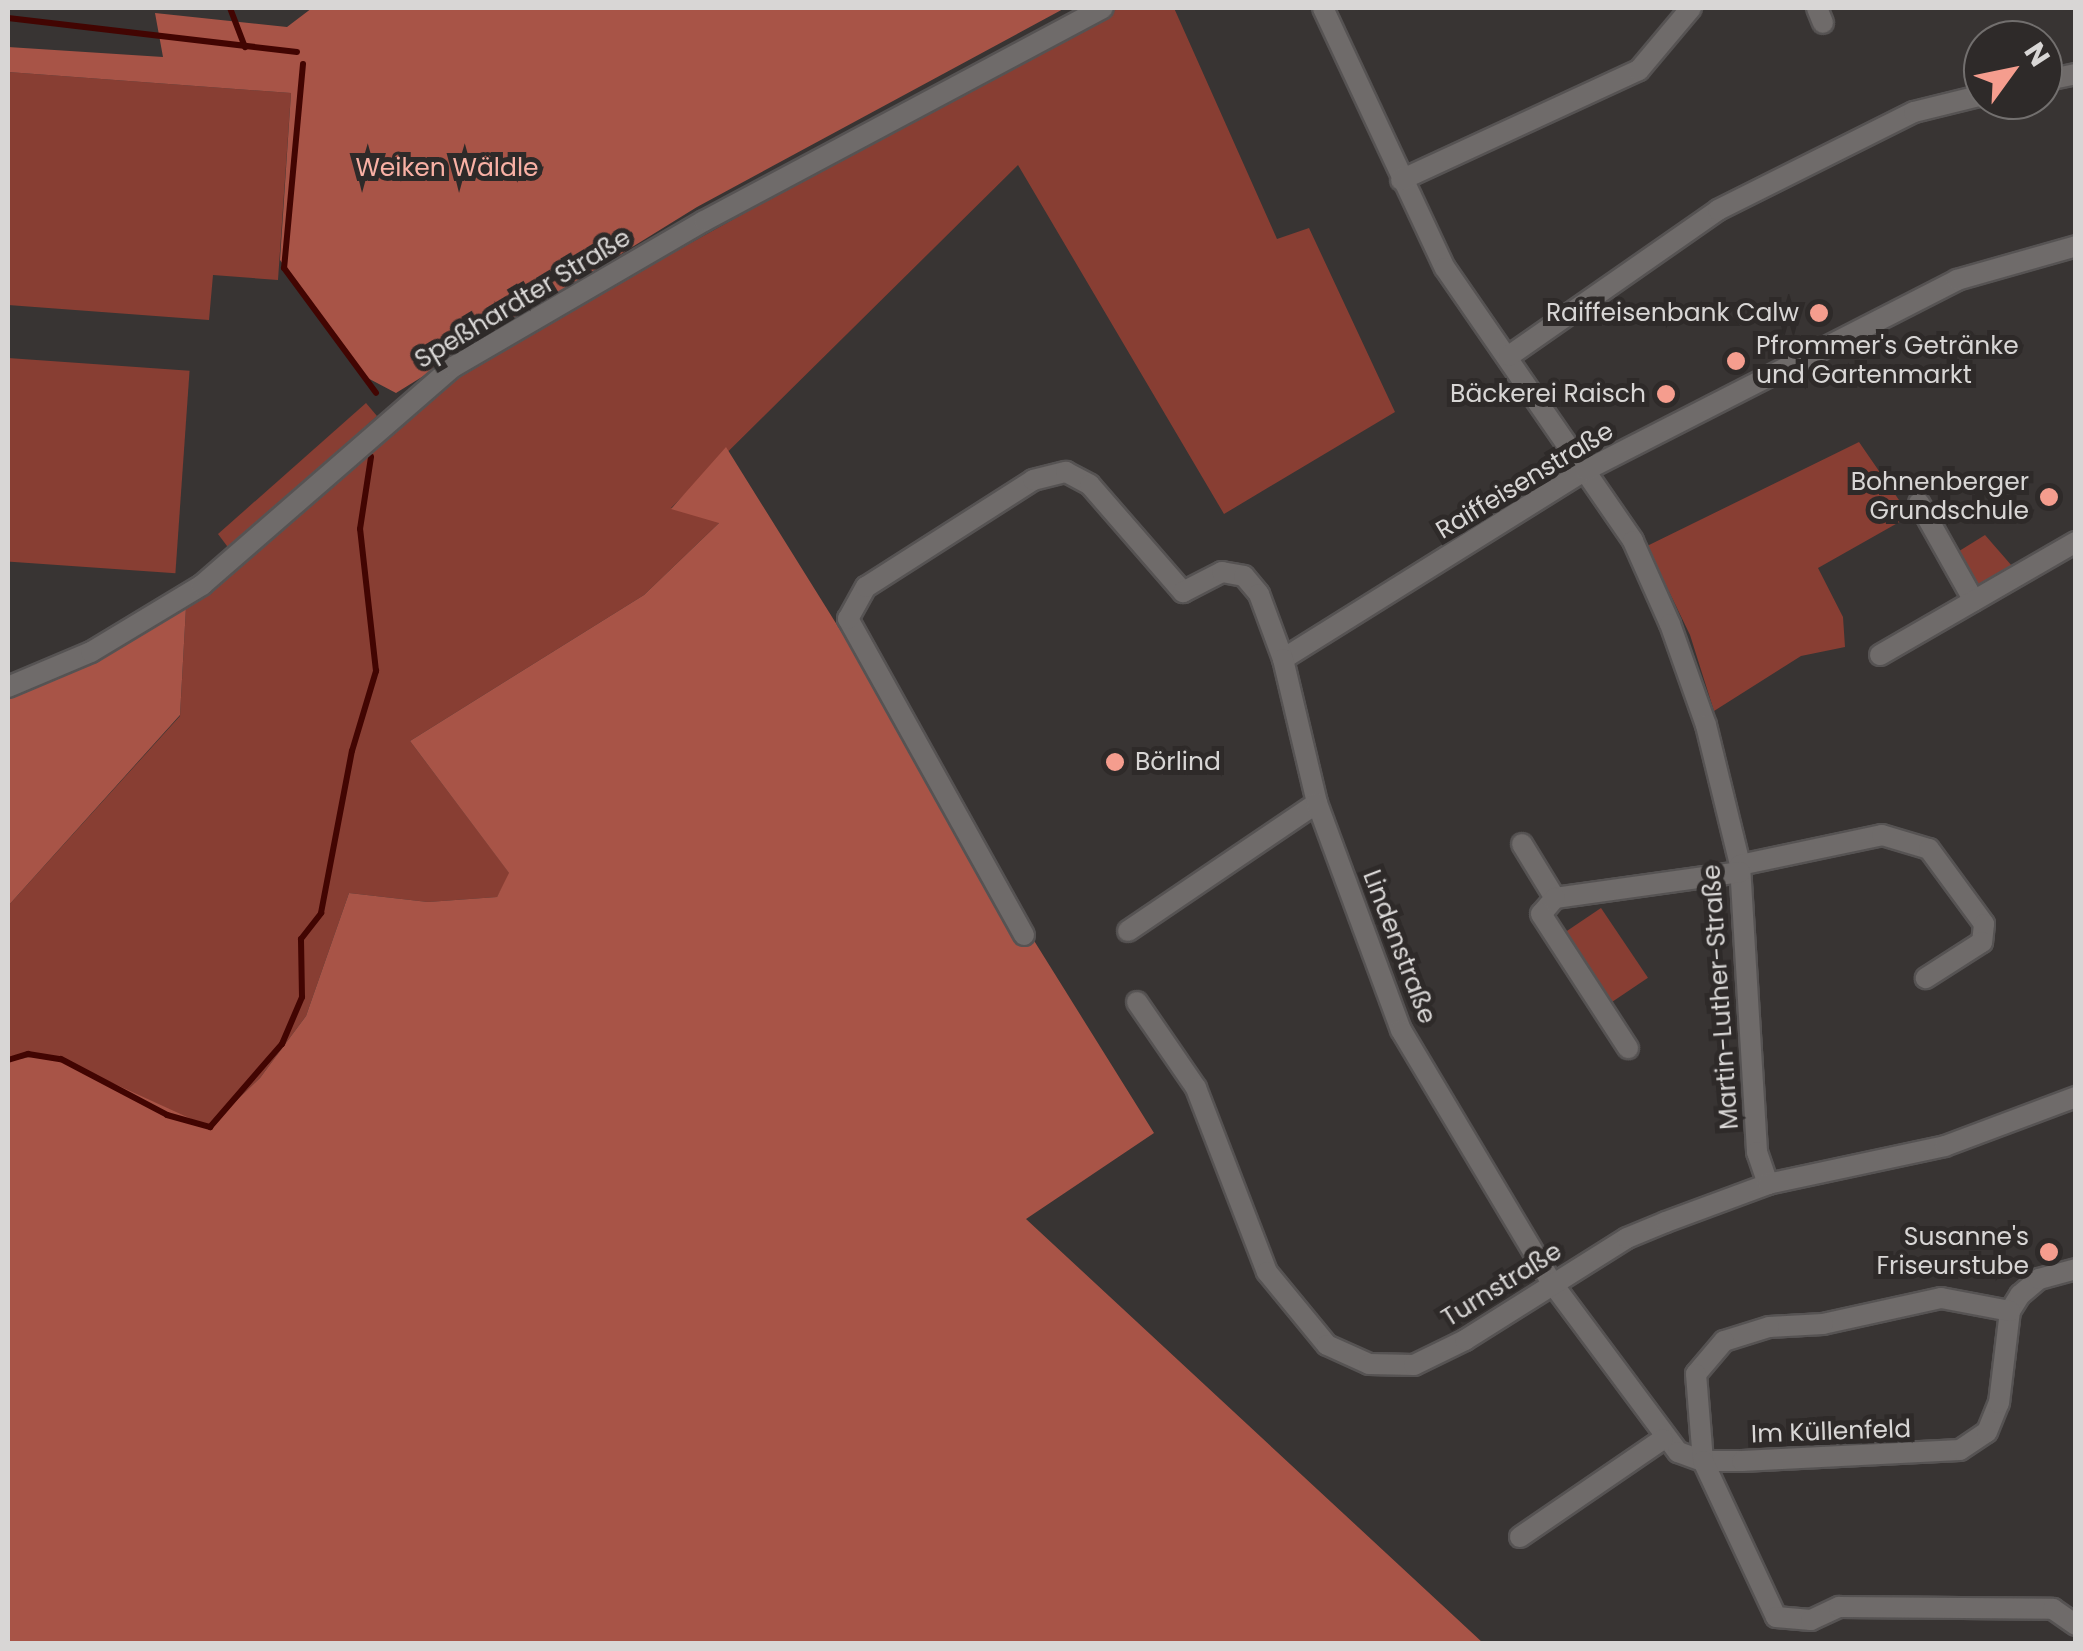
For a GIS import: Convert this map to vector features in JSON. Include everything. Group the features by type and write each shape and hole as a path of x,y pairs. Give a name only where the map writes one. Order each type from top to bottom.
{"street":[{"name":"Speßhardter Straße","path":"8,687 90,652 202,586 454,367 704,220 1103,8"},
{"name":"Martin-Luther-Straße","path":"1323,8 1444,268 1509,356 1633,542 1670,624 1706,725 1740,868 1757,1152 1768,1184"},
{"path":"1401,180 1639,70 1690,8"},
{"path":"1509,356 1718,210 1914,112 1963,101"},
{"name":"Raiffeisenstraße","path":"1283,659 1586,470 1957,280 2076,246"},
{"name":"Lindenstraße","path":"1024,936 852,635 855,598 1049,472 1066,472 1090,486 1184,592 1222,572 1244,576 1259,594 1283,659 1317,803 1401,1030 1552,1283"},
{"path":"1919,503 1974,601"},
{"path":"1880,655 2076,542"},
{"path":"1128,931 1317,803"},
{"path":"1628,1048 1541,914 1554,898 1740,868 1882,835 1930,849 1984,924 1982,942 1926,978"},
{"path":"1522,844 1554,898"},
{"name":"Turnstraße","path":"1137,1002 1196,1088 1267,1272 1327,1344 1369,1364 1414,1365 1466,1340 1627,1238 1768,1184 1946,1146 2076,1097"},
{"path":"2076,1269 2039,1280 2010,1311 1942,1298 1823,1324 1769,1327 1724,1342 1696,1374 1703,1461 1776,1617 1810,1620 1839,1607 2053,1609 2076,1625"},
{"path":"1552,1283 1663,1439 1703,1461"},
{"name":"Im Küllenfeld","path":"1703,1461 1960,1450 1988,1432 1999,1403 2010,1311"},
{"path":"1520,1536 1663,1439"}],"shaded area":[{"path":"1114,8 1174,8 1277,239 1309,228 1395,412 1224,514 1018,165 671,508 720,522 644,595 410,741 510,874 497,897 428,902 349,893 306,1016 260,1078 209,1127 42,1055 8,1061 8,906 180,716 186,607 402,413 478,361"},
{"path":"8,72 291,93 278,280 213,275 209,320 8,305"},
{"path":"8,358 190,371 175,573 8,561"},
{"path":"366,403 377,416 230,550 218,534"},
{"path":"1859,442 1910,516 1818,568 1843,617 1845,647 1801,656 1714,711 1690,635 1647,546"},
{"path":"1985,535 2012,566 1978,590 1956,553"},
{"path":"1601,908 1648,978 1609,1004 1562,934"}],"green space":[{"name":"Weiken Wäldle","path":"312,8 1065,8 697,207 396,393 360,374 280,260 291,93 8,72 8,47 163,57 155,13 287,27"},
{"path":"726,447 1154,1133 1026,1219 1483,1643 8,1644 8,1061 42,1055 71,1064 209,1127 260,1078 306,1016 349,893 428,902 497,897 509,873 410,741 644,595 719,523 671,509"},
{"path":"186,607 180,715 8,906 8,693 93,661"}],"waterway":[{"path":"230,8 245,47"},
{"path":"8,18 297,52"},
{"path":"303,64 284,268 376,393"},
{"path":"8,1060 28,1054 61,1059 167,1115 210,1127 282,1044 302,997 301,939 321,913 352,751 376,671 360,529 371,457"}],"place":[{"name":"Raiffeisenbank Calw","path":"1819,313"},
{"name":"Pfrommer's Getränke und Gartenmarkt","path":"1736,361"},
{"name":"Bäckerei Raisch","path":"1666,394"},
{"name":"Bohnenberger Grundschule","path":"2049,497"},
{"name":"Börlind","path":"1115,762"},
{"name":"Susanne's Friseurstube","path":"2049,1252"}]}
